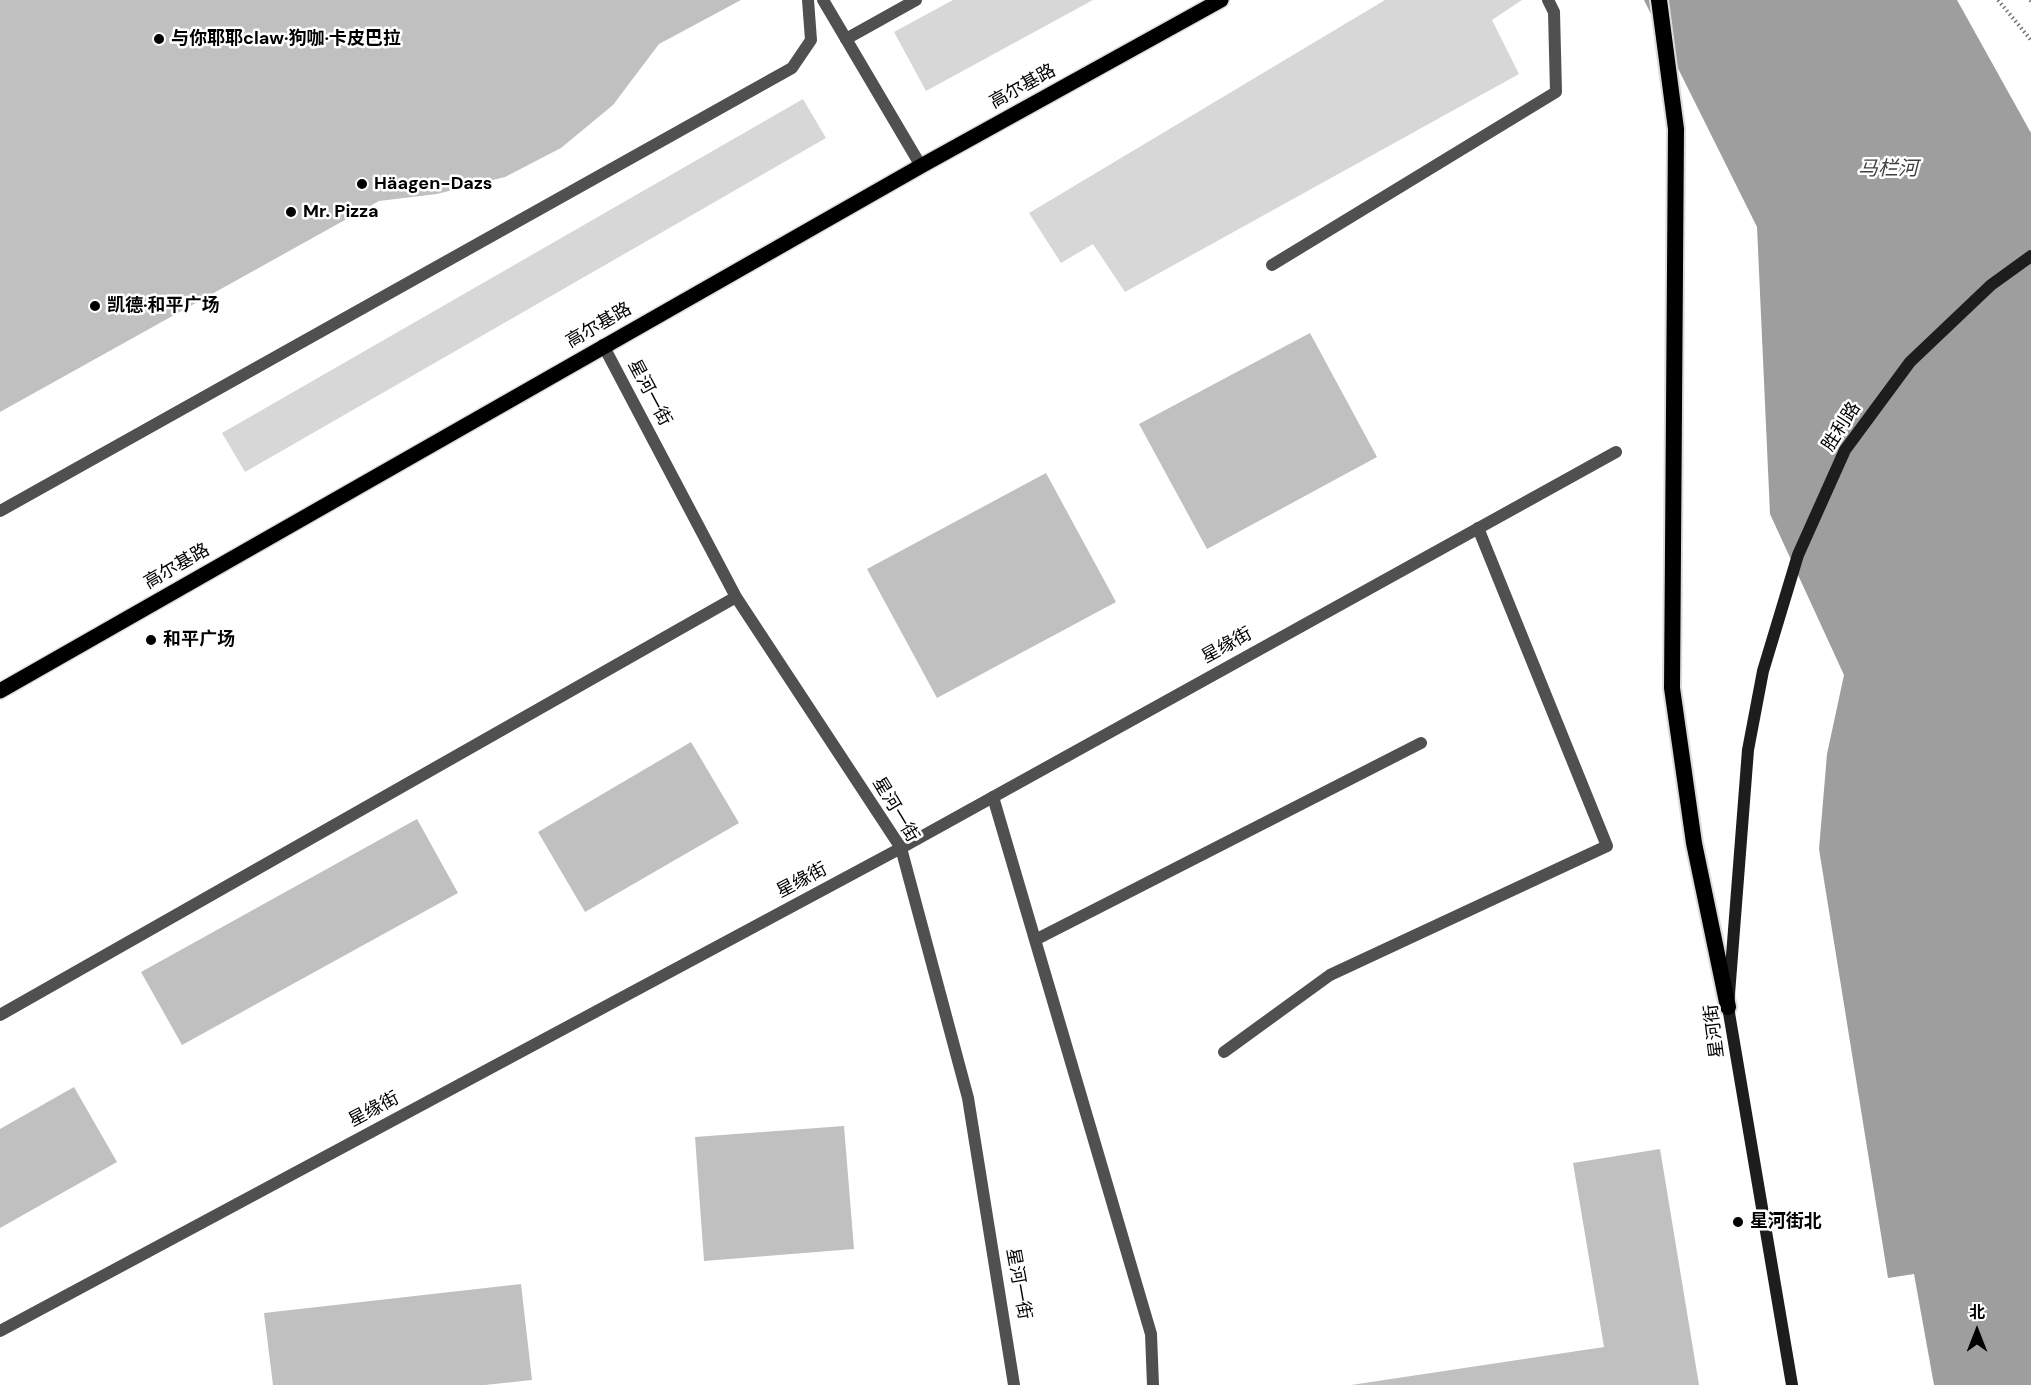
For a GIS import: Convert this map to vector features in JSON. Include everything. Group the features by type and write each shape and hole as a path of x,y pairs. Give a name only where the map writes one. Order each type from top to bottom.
{"highway":[{"path":"1659,2 1676,129 1672,688 1694,843 1728,1007"}],"main road":[{"name":"高尔基路","path":"0,691 603,345 1221,0"},
{"name":"胜利路","path":"1763,671 1798,555 1845,450 1910,362 1991,285 2031,256"},
{"name":"星河街","path":"1763,671 1748,750 1728,1007 1792,1385"}],"street":[{"path":"0,511 792,68 811,40 808,0"},
{"path":"823,0 921,166"},
{"path":"846,39 916,0"},
{"path":"1272,265 1556,92 1554,12 1548,0"},
{"name":"星河一街","path":"603,345 735,597 901,848 968,1098 1014,1385"},
{"name":"星缘街","path":"0,1331 901,848 1616,452"},
{"path":"1224,1052 1330,975 1607,846 1478,528"},
{"path":"0,1015 735,597"},
{"path":"1035,940 1421,743"},
{"path":"993,796 1150,1334 1153,1385"}],"path":[{"path":"1998,0 2031,40"}],"shaded area":[{"path":"953,0 1093,0 926,91 894,32"},
{"path":"1385,0 1522,0 1492,20 1519,74 1125,292 1093,244 1061,263 1029,213"},
{"path":"803,99 826,138 245,472 222,433"}],"water":[{"name":"马栏河","path":"1644,0 1957,0 2031,133 2031,1385 1934,1385 1914,1274 1888,1278 1819,849 1827,754 1844,675 1770,514 1757,227"}],"building":[{"name":"凯德·和平广场","path":"0,0 741,0 659,44 613,105 561,148 505,177 437,194 379,201 0,412"},
{"path":"1310,333 1377,457 1207,549 1139,424"},
{"path":"1046,473 1116,602 937,698 867,569"},
{"path":"691,742 739,823 585,912 538,832"},
{"path":"417,819 458,893 182,1045 141,972"},
{"path":"74,1087 117,1162 0,1228 0,1129"},
{"path":"844,1126 854,1249 704,1261 695,1137"},
{"path":"1660,1149 1699,1385 1351,1385 1604,1347 1573,1163"},
{"path":"521,1284 532,1380 485,1385 273,1385 264,1313"}],"place":[{"name":"与你耶耶claw·狗咖·卡皮巴拉","path":"159,39"},
{"name":"Häagen-Dazs","path":"362,184"},
{"name":"Mr. Pizza","path":"291,212"},
{"name":"凯德·和平广场","path":"95,306"},
{"name":"和平广场","path":"151,640"},
{"name":"星河街北","path":"1738,1222"}]}
